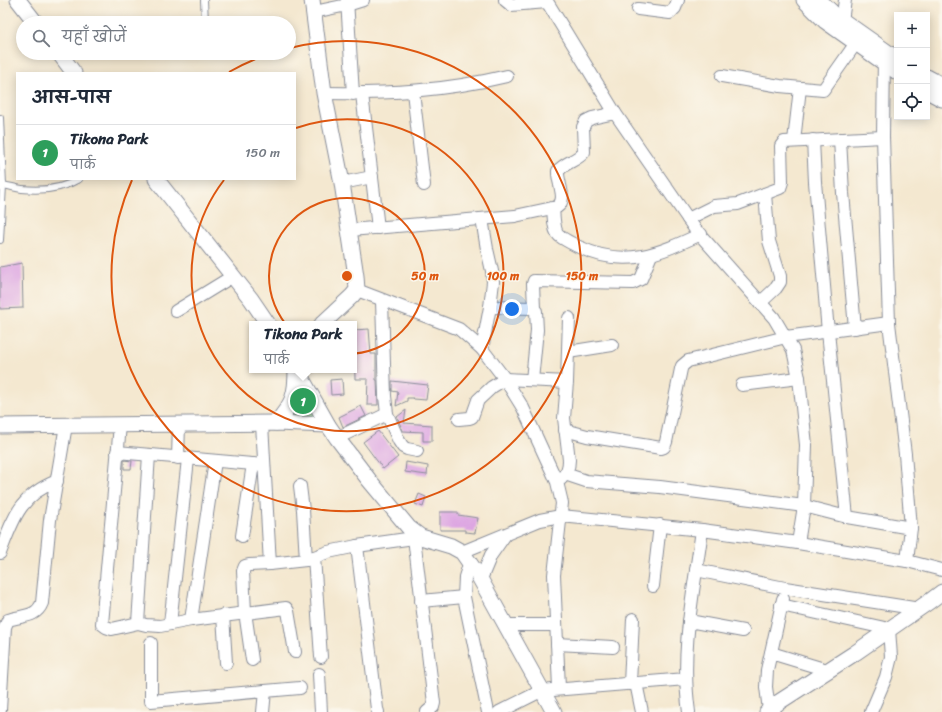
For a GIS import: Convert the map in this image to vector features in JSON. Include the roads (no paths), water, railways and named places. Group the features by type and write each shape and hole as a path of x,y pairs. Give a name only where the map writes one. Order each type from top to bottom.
{"street":[{"path":"18,0 31,16"},
{"path":"325,321 357,290 350,230 324,93 313,6 363,0"},
{"path":"505,0 511,5 546,1 615,113 688,219 774,318 786,337 792,350 799,378 806,445 804,506 798,543"},
{"path":"638,9 670,13 674,11 678,0"},
{"path":"804,0 825,21 856,43 891,61"},
{"path":"819,0 836,16 891,61"},
{"path":"842,21 845,0"},
{"path":"347,3 358,94 372,177 378,228"},
{"path":"722,76 800,88 824,90 856,43"},
{"path":"64,60 73,72"},
{"path":"891,61 882,137 889,323 906,454 911,528 907,561"},
{"path":"324,93 358,94 412,92 471,84 507,76"},
{"path":"930,79 942,85"},
{"path":"794,141 800,88"},
{"path":"412,92 424,185"},
{"path":"930,93 942,99"},
{"path":"350,230 515,216 553,208 560,205 562,199 558,171 564,165 579,158 584,152 583,127 586,121 592,118 615,113"},
{"path":"688,219 714,206 738,204 782,186 782,144 785,141 882,137"},
{"path":"840,139 843,193 855,328"},
{"path":"813,140 815,182 828,332 847,517"},
{"path":"342,183 372,177"},
{"path":"157,180 233,276 266,321"},
{"path":"760,303 779,285 780,279 769,241 765,194"},
{"path":"553,208 555,230 556,233 562,238 590,252 614,258 651,255 701,234"},
{"path":"482,219 493,282 482,349"},
{"path":"532,380 537,330 537,314 534,309 534,281 633,283 641,279 651,255"},
{"path":"176,311 233,276"},
{"path":"357,290 382,301 454,327 482,349 505,379 523,408 561,478 562,503 554,575 560,688"},
{"path":"382,301 385,396 387,414 398,441 403,447 417,451"},
{"path":"490,307 534,309"},
{"path":"561,478 569,467 570,460 565,430 564,405 567,382 569,318"},
{"path":"565,430 587,436 661,448 666,442 681,369 684,363 694,359 786,337 889,323"},
{"path":"568,352 612,345"},
{"path":"242,536 269,423 287,409 293,398 296,387 297,373"},
{"path":"299,373 336,438 417,537 421,600 434,703 427,712"},
{"path":"742,385 799,378"},
{"path":"459,419 469,418 472,416 478,400 492,386 505,379 567,382"},
{"path":"336,438 387,414"},
{"path":"0,426 269,423 328,425"},
{"path":"170,624 183,458 179,424"},
{"path":"0,710 5,628 8,620 35,613 39,610 42,603 50,520 66,425"},
{"path":"120,425 102,624 106,628 112,629 138,623 154,626 245,612 286,608 295,652"},
{"path":"117,452 258,465"},
{"path":"138,623 149,455"},
{"path":"191,620 214,461"},
{"path":"258,465 270,564"},
{"path":"561,478 660,486 804,506 847,517 911,528"},
{"path":"0,553 12,520 21,506 42,487 57,481"},
{"path":"300,486 321,657"},
{"path":"466,557 506,534 540,520 561,516 660,525 798,543 907,561 942,570"},
{"path":"653,586 660,525"},
{"path":"689,712 686,663 689,621 702,530"},
{"path":"481,579 491,555 506,534"},
{"path":"252,660 245,612 243,571 245,566 249,564 270,564 310,558 328,552 357,546 417,537 451,546 466,557 481,579 541,691 554,712"},
{"path":"357,546 378,712"},
{"path":"466,557 464,597 488,712"},
{"path":"696,570 785,588 920,609"},
{"path":"768,711 766,687 767,676 785,588"},
{"path":"768,711 779,702 920,609 942,592"},
{"path":"421,600 464,597"},
{"path":"781,606 888,629"},
{"path":"223,616 226,663"},
{"path":"633,619 633,684 642,712"},
{"path":"689,621 743,631"},
{"path":"505,625 556,625"},
{"path":"871,712 886,677 890,662 891,648 888,629"},
{"path":"151,644 151,707 265,691 300,688"},
{"path":"557,644 613,647"},
{"path":"771,653 827,670"},
{"path":"320,674 322,712"},
{"path":"499,712 541,691 560,688 633,684 686,679"},
{"path":"263,712 265,691"}],"lane":[{"path":"204,0 205,16"},
{"path":"0,118 2,185 0,240"},
{"path":"2,185 23,189 47,190 57,188 77,180"}],"place":[{"name":"Tikona Park","path":"303,401"}]}
